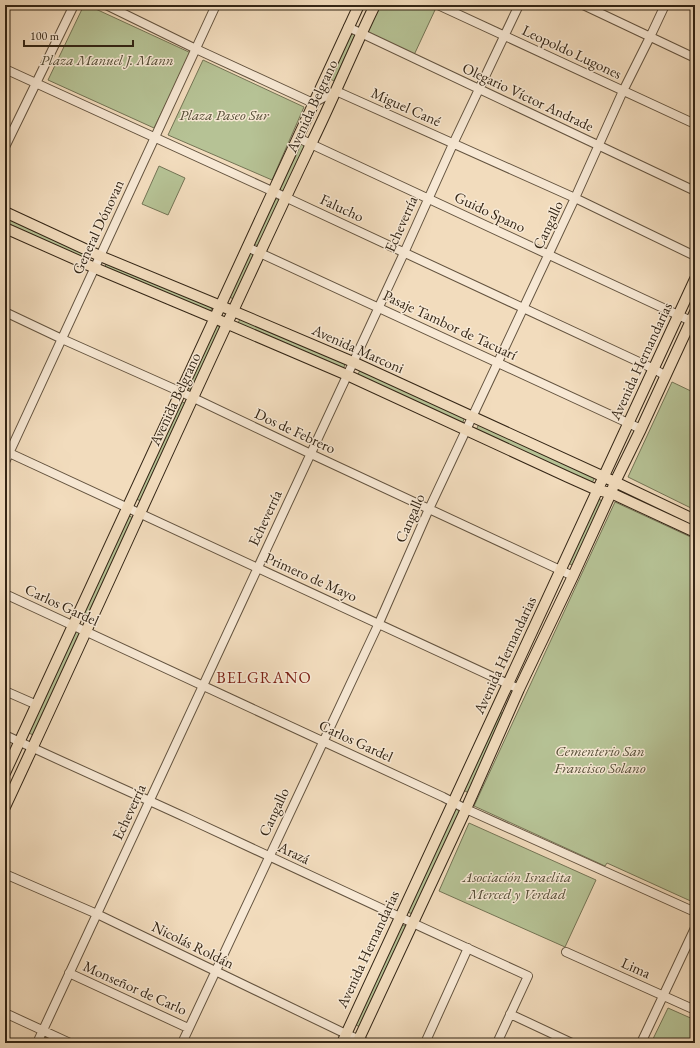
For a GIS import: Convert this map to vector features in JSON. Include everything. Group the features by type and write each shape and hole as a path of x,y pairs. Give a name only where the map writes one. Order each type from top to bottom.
{"main road":[{"name":"Avenida Belgrano","path":"5,773 128,508 246,247 359,5"},
{"name":"Avenida Belgrano","path":"5,807 192,398 375,5"},
{"name":"Avenida Marconi","path":"5,212 100,256 353,362 695,520"},
{"name":"Avenida Marconi","path":"5,228 95,268 227,323 467,430 597,490 611,493 695,532"},
{"name":"Avenida Hernandarias","path":"344,1039 399,917 695,279"},
{"name":"Avenida Hernandarias","path":"361,1042 519,689 693,316"}],"street":[{"path":"5,147 74,5"},
{"path":"106,5 196,49 313,103 336,91"},
{"name":"General Dónovan","path":"5,462 7,452 62,340 216,5"},
{"name":"Leopoldo Lugones","path":"438,5 695,124"},
{"name":"Echeverría","path":"37,1043 379,308 453,144 519,5"},
{"path":"582,5 695,58"},
{"name":"Cangallo","path":"182,1043 322,741 379,623 429,509 467,430 472,416 499,363 623,91 665,5"},
{"name":"Olegario Víctor Andrade","path":"348,27 695,191"},
{"name":"Falucho","path":"5,69 524,308 666,376"},
{"name":"Miguel Cané","path":"336,91 575,198 695,256"},
{"name":"Guido Spano","path":"298,138 679,315 693,316"},
{"name":"Pasaje Tambor de Tacuarí","path":"246,247 641,429"},
{"name":"Dos de Febrero","path":"5,312 62,340 181,392 573,576"},
{"name":"Primero de Mayo","path":"7,452 519,689"},
{"name":"Carlos Gardel","path":"5,594 203,685 466,809 695,912"},
{"path":"5,691 37,706"},
{"name":"Arazá","path":"5,735 32,749 149,801 528,976 510,1014"},
{"name":"Nicolás Roldán","path":"5,874 97,914 215,972 344,1039 361,1042"},
{"path":"641,1043 695,928"},
{"path":"424,1043 468,948"},
{"name":"Lima","path":"566,952 695,1010"},
{"name":"Monseñor de Carlo","path":"69,974 188,1028"},
{"path":"5,1013 70,1043"},
{"path":"498,1043 510,1014 572,1043"}],"green space":[{"name":"Plaza Manuel J. Mann","path":"84,5 87,5 191,53 154,128 48,80"},
{"path":"379,5 424,5 435,10 414,55 366,32"},
{"path":"349,33 355,35 334,81 328,78"},
{"name":"Plaza Paseo Sur","path":"203,60 304,107 272,180 168,135"},
{"path":"301,143 306,146 285,192 279,189"},
{"path":"159,166 185,178 168,215 142,204"},
{"path":"274,198 280,200 259,246 253,244"},
{"path":"5,216 91,256 89,261 5,222"},
{"path":"250,251 256,254 234,299 229,297"},
{"path":"107,262 212,307 210,314 104,269"},
{"path":"240,319 345,364 343,370 237,325"},
{"path":"216,325 221,327 192,390 187,388"},
{"path":"360,370 465,417 462,424 357,377"},
{"path":"672,382 695,393 695,510 628,477"},
{"path":"181,401 186,404 141,501 136,499"},
{"path":"479,424 595,477 592,483 476,430"},
{"path":"597,498 604,502 574,566 566,562"},
{"name":"Cementerio San Francisco Solano","path":"615,502 695,539 695,903 607,863 605,866 474,806"},
{"path":"128,515 133,518 86,620 81,617"},
{"path":"76,631 80,633 33,735 29,733"},
{"path":"500,712 505,715 469,793 463,790"},
{"path":"455,809 461,811 414,915 408,912"},
{"name":"Asociación Israelita Merced y Verdad","path":"469,823 596,880 565,947 439,891"},
{"path":"401,924 407,927 360,1027 354,1024"},
{"path":"668,1008 695,1020 695,1043 651,1043"}],"district":[{"name":"BELGRANO","path":"264,677"}]}
